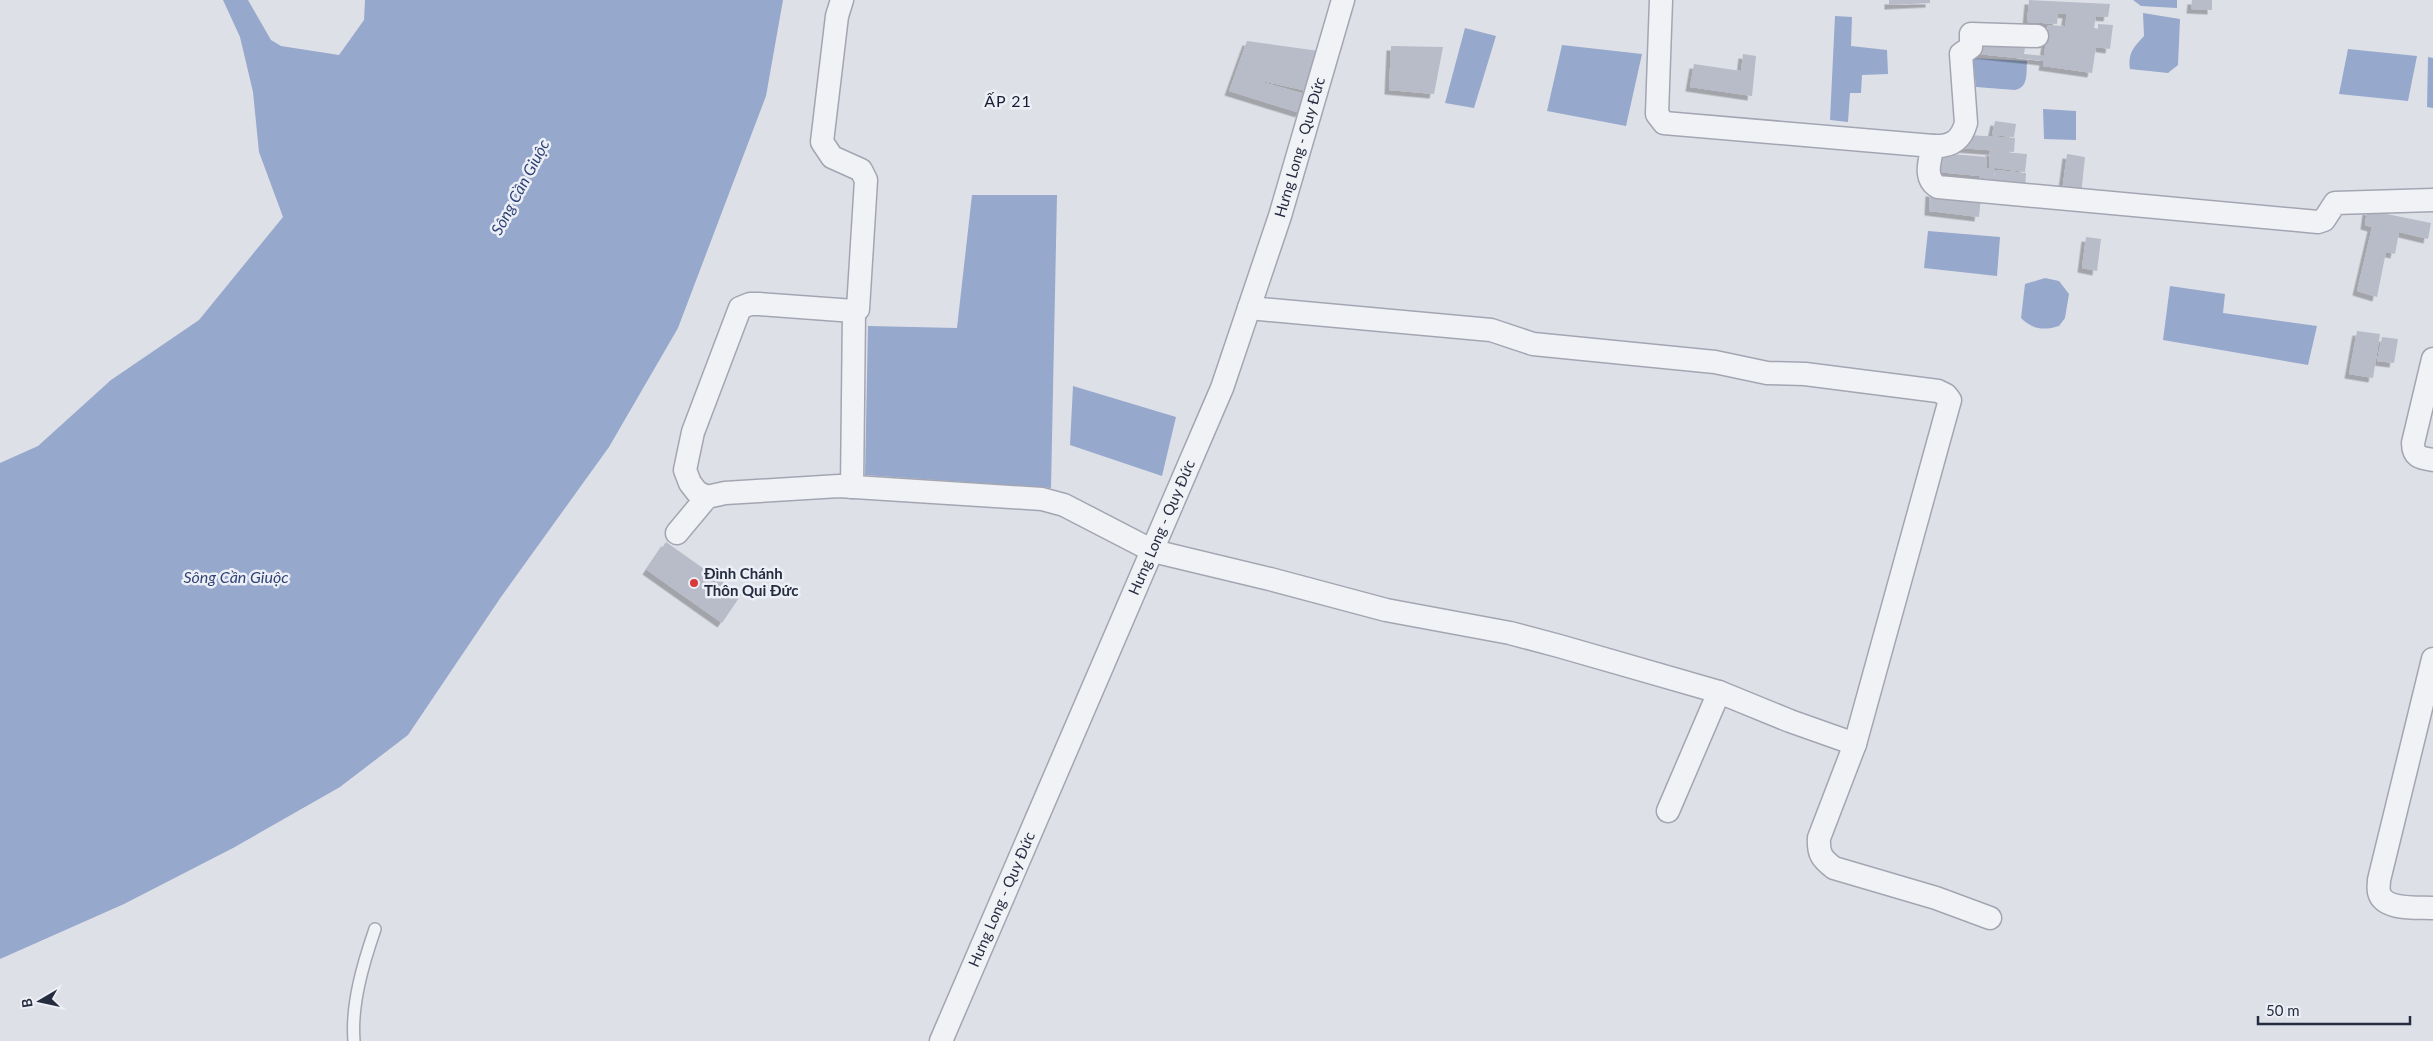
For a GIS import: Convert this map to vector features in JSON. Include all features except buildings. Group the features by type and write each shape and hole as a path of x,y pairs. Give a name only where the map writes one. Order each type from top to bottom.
{"street":[{"path":"842,0 837,16 822,142 832,157 861,170 866,180 858,308 854,311 852,486"},
{"name":"Hưng Long - Quy Đức","path":"941,1041 1222,388 1280,216 1343,0"},
{"path":"1661,0 1657,114 1664,123 1933,146 1952,144 1959,140 1966,123 1961,54 1971,47 1971,34 2037,36"},
{"path":"1933,146 1928,171 1931,180 1938,187 2318,222 2324,220 2336,203 2433,200"},
{"path":"707,497 697,492 690,483 685,470 693,432 740,308 750,304 759,304 854,311"},
{"path":"1249,308 1491,330 1533,344 1715,362 1768,373 1805,374 1938,391 1946,394 1950,400 1855,744 1819,838 1818,851 1822,859 1834,868 1936,898 1990,918"},
{"path":"2433,359 2413,443 2414,454 2417,457 2433,460"},
{"path":"677,533 707,497 725,493 852,486 1042,499 1064,505 1153,551 1270,578 1386,610 1510,633 1719,692 1790,721 1855,744"},
{"path":"2433,659 2379,880 2379,893 2385,902 2399,906 2433,908"},
{"path":"1668,811 1719,692"}],"lane":[{"path":"354,1041 356,1005 363,963 374,930"}],"water":[{"name":"Sông Cần Giuộc","path":"223,0 248,0 271,40 281,46 339,55 364,20 365,0 783,0 766,96 678,328 609,447 501,597 408,735 340,787 233,848 124,904 0,959 0,463 38,446 111,380 199,320 283,217 259,152 253,92 240,37"},
{"path":"2133,0 2177,0 2177,8 2141,6"},
{"path":"2143,13 2180,19 2178,65 2168,73 2130,69 2132,51 2144,36"},
{"path":"1835,16 1852,17 1851,46 1887,50 1888,74 1862,75 1861,93 1850,93 1848,122 1830,120"},
{"path":"1465,28 1496,36 1474,108 1445,103"},
{"path":"1562,45 1642,54 1626,126 1547,111"},
{"path":"2348,49 2417,56 2408,101 2339,94"},
{"path":"2428,57 2433,58 2433,108 2427,107"},
{"path":"1973,58 2027,61 2025,83 2015,90 1976,87"},
{"path":"2043,109 2076,111 2076,140 2044,139"},
{"path":"972,195 1057,195 1051,488 865,475 868,326 957,328"},
{"path":"1928,231 2000,237 1997,276 1924,268"},
{"path":"2045,278 2059,281 2069,294 2065,318 2059,326 2043,329 2029,325 2021,318 2025,284"},
{"path":"2170,286 2225,294 2223,313 2317,326 2308,365 2163,340"},
{"path":"1073,386 1176,417 1162,476 1070,445"}],"place":[{"name":"Đình Chánh Thôn Qui Đức","path":"694,583"}],"district":[{"name":"ẤP 21","path":"1008,101"}]}
